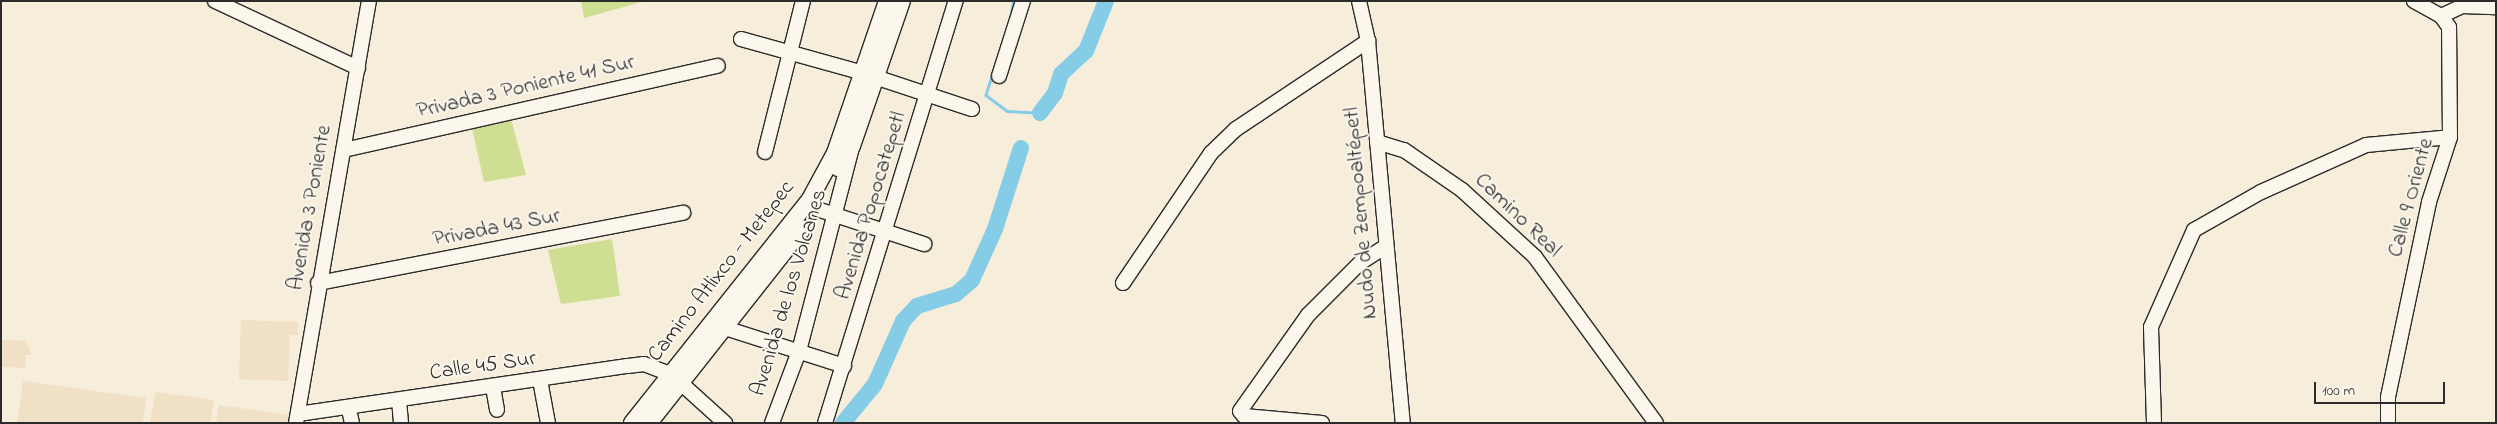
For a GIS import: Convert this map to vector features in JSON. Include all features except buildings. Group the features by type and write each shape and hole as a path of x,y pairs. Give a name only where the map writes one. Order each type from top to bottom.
{"main road":[{"name":"Camino Atlixco - Metepec","path":"632,423 681,383 810,199 835,153 871,76 887,1"},
{"path":"649,423 816,209 852,146 871,76 902,1"}],"street":[{"path":"215,1 358,68"},
{"name":"Avenida 3 Poniente","path":"297,419 318,283 344,150 369,1"},
{"path":"765,152 804,1"},
{"name":"Avenida Popocatepetl","path":"825,423 929,95 956,1"},
{"path":"999,76 1023,1"},
{"name":"Nudo de Zempoaltépetl","path":"1359,1 1368,41 1385,247 1403,423"},
{"path":"2414,1 2441,16 2462,6 2496,7"},
{"name":"Calle 9 Oriente","path":"2388,423 2388,397 2429,202 2450,137 2451,43 2441,16"},
{"path":"741,39 791,49 972,109"},
{"path":"1123,283 1211,153 1236,129 1368,41"},
{"name":"Privada 3 Poniente 41 Sur","path":"344,150 718,66"},
{"path":"2154,423 2151,327 2194,230 2261,192 2366,145 2450,137"},
{"name":"Camino Real","path":"1377,142 1404,150 1462,190 1535,257 1656,423"},
{"name":"Avenida de los Volcanes","path":"772,423 799,351 837,214 852,146"},
{"path":"816,209 837,214 924,244"},
{"name":"Privada 43 Sur","path":"318,283 683,213"},
{"path":"1322,423 1244,416 1240,411 1308,315 1360,263 1385,247"},
{"path":"725,328 844,366"},
{"name":"Calle 45 Sur","path":"297,419 350,416 399,400 644,364 681,383"},
{"path":"540,380 548,423"},
{"path":"681,383 725,423"},
{"path":"493,387 497,410"},
{"path":"399,400 401,423"}],"shaded area":[{"path":"241,320 298,322 298,335 290,335 288,381 239,379"},
{"path":"1,340 26,341 32,355 26,355 25,368 1,367"},
{"path":"23,381 146,398 143,423 17,423"},
{"path":"156,392 214,400 210,423 150,423"},
{"path":"219,405 289,415 288,423 216,423"}],"green space":[{"path":"581,1 645,1 584,18"},
{"path":"511,119 526,175 484,182 472,128"},
{"path":"612,239 620,296 561,304 548,250"}],"waterway":[{"path":"1010,20 1013,1"},
{"path":"1040,113 1055,93 1061,74 1086,51 1106,1"},
{"path":"998,58 986,95 1007,111 1040,113"},
{"path":"843,423 875,384 903,321 917,306 956,294 972,280 995,229 1021,148"}]}
